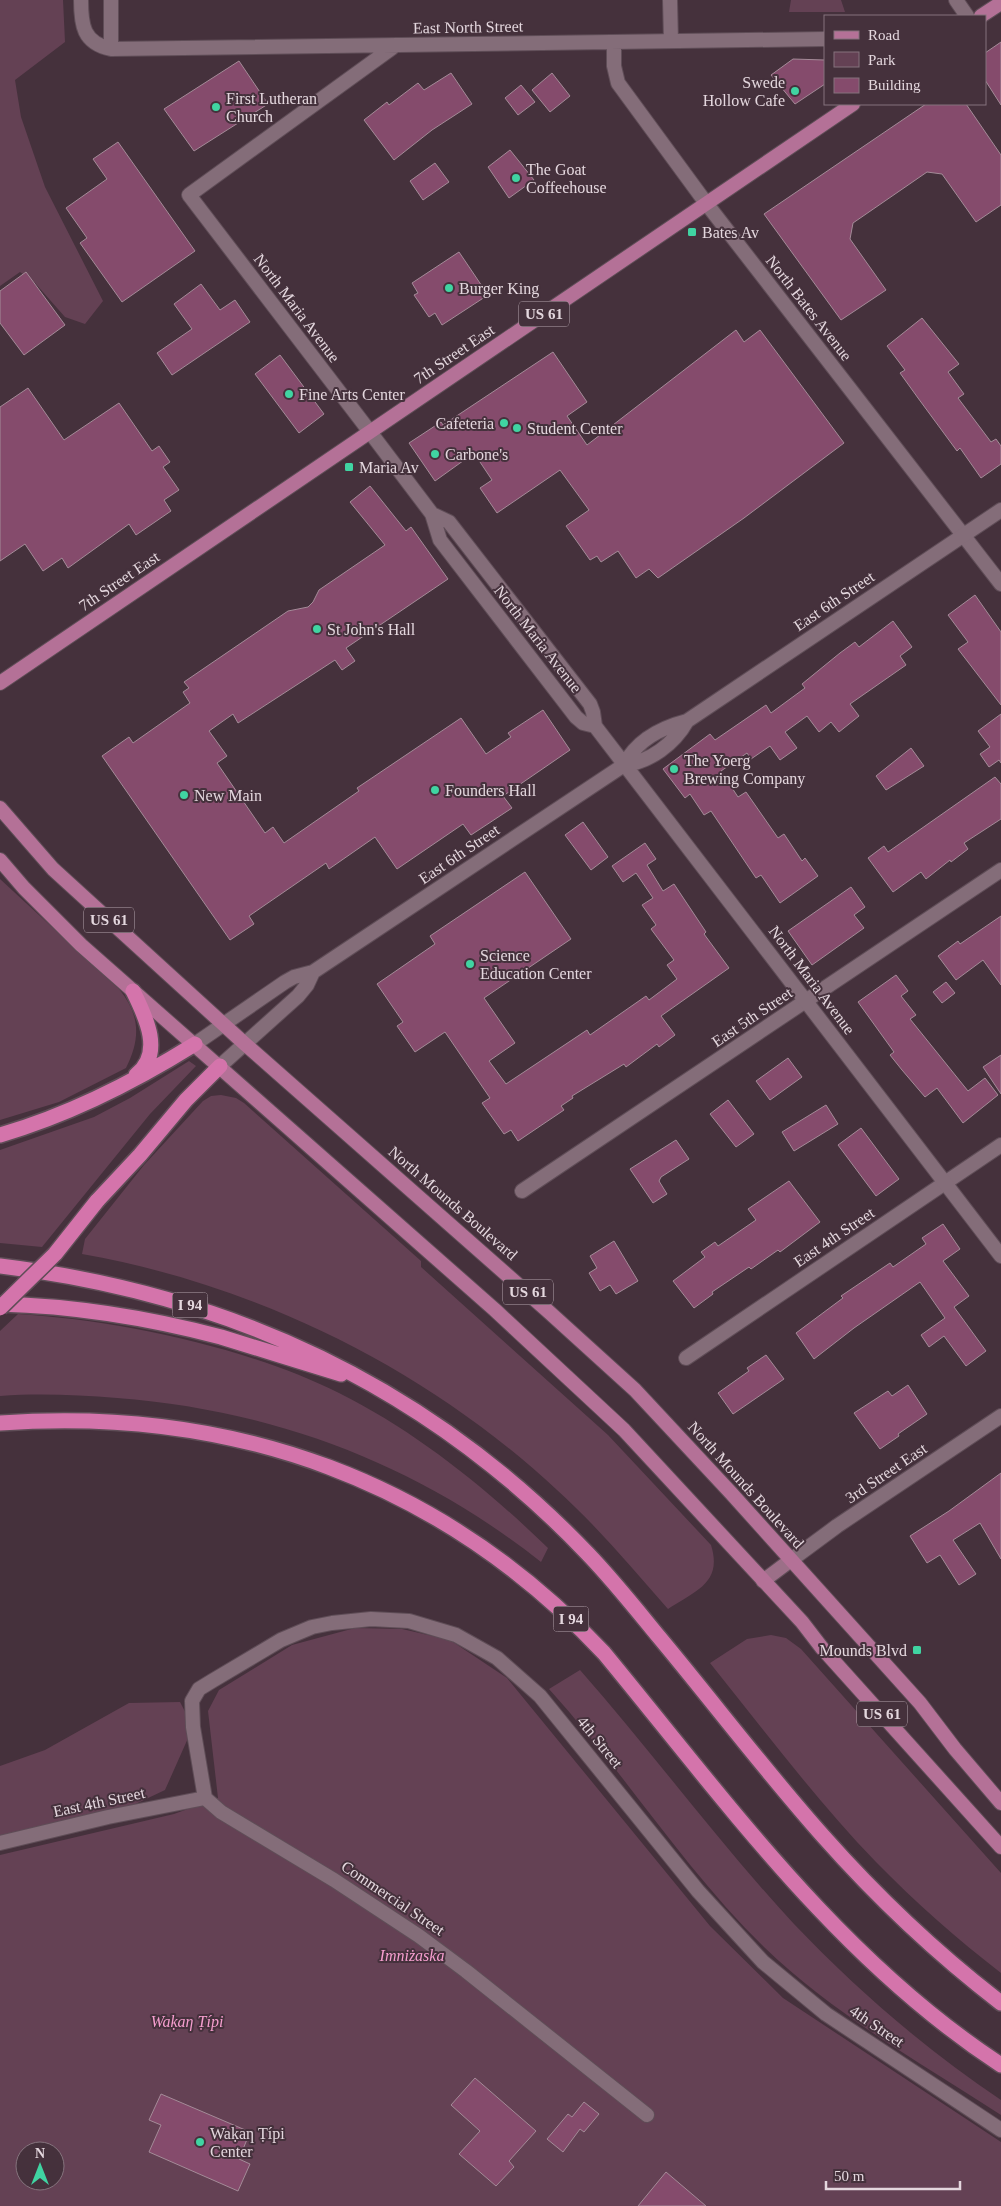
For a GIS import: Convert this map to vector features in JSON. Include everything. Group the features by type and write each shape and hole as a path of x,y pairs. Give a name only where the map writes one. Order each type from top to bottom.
{"highway":[{"path":"119,1088 145,1068 150,1050 150,1032 144,1013 133,991"},
{"path":"0,1135 44,1121 119,1088 196,1044"},
{"path":"0,1308 55,1254 97,1201 140,1155 186,1100 220,1066"},
{"name":"I 94","path":"0,1266 49,1272 121,1286 212,1311 288,1340 408,1405 466,1445 558,1523 615,1584 852,1869 922,1938 1001,2003"},
{"path":"0,1304 81,1310 158,1322 222,1338 368,1382"},
{"name":"I 94","path":"0,1423 58,1420 115,1421 194,1430 234,1438 272,1448 347,1474 420,1509 453,1528 520,1576 580,1628 604,1653 770,1857 819,1911 872,1963 920,2005 1001,2065"}],"main road":[{"path":"983,15 1001,3"},
{"name":"7th Street East","path":"0,683 852,105"},
{"name":"North Mounds Boulevard","path":"0,808 53,869 245,1044 535,1298 635,1390 792,1560 920,1703 955,1749 1001,1803"},
{"name":"US 61","path":"0,860 24,888 81,945 196,1044 495,1310 624,1430 762,1582 802,1622 822,1648 1001,1847"},
{"path":"762,1582 792,1560"}],"street":[{"path":"81,0 82,26 98,46 111,49 111,0"},
{"path":"670,0 671,41"},
{"path":"956,0 966,15"},
{"name":"East North Street","path":"111,49 824,39"},
{"name":"North Bates Avenue","path":"614,42 614,66 618,83 706,203 1001,584"},
{"name":"North Maria Avenue","path":"396,45 188,195 432,514 440,540 493,611 576,717 583,723 595,726"},
{"name":"East 6th Street","path":"196,1044 290,979 313,972 624,765 631,752 645,739 665,728 686,721 1001,510"},
{"name":"North Maria Avenue","path":"432,514 449,522 541,638 590,704 595,726 624,765 1001,1256"},
{"name":"East 5th Street","path":"522,1191 1001,870"},
{"name":"East 6th Street","path":"220,1066 302,992 313,972"},
{"name":"East 4th Street","path":"686,1358 1001,1145"},
{"name":"3rd Street East","path":"792,1560 845,1521 1001,1416"},
{"name":"4th Street","path":"205,1798 193,1727 192,1701 199,1690 212,1681 281,1640 312,1627 332,1622 390,1620 432,1626 456,1635 497,1658 540,1696 704,1898 762,1962 826,2014 1001,2130"},
{"name":"East 4th Street","path":"0,1843 108,1817 205,1798"},
{"name":"Commercial Street","path":"205,1798 221,1812 334,1880 438,1949 647,2115"}],"green space":[{"path":"0,0 63,0 65,42 15,80 21,117 45,187 103,301 85,324 65,317 35,283 20,272 0,286"},
{"path":"791,0 841,0 845,12 789,12"},
{"path":"0,879 119,989 131,1008 136,1027 136,1037 126,1068 59,1102 0,1120"},
{"path":"189,1061 196,1066 150,1114 42,1247 0,1243 0,1150 94,1117 130,1098"},
{"path":"221,1095 236,1098 244,1103 421,1261 421,1267 608,1435 711,1545 714,1558 713,1568 710,1577 704,1585 668,1609 586,1518 506,1446 452,1406 395,1370 336,1338 275,1310 212,1287 147,1268 82,1254 85,1239 144,1165 203,1101 211,1096"},
{"path":"18,1314 98,1323 183,1339 225,1350 304,1377 368,1408 423,1443 500,1504 548,1548 541,1562 494,1527 445,1497 394,1470 341,1448 287,1429 232,1415 175,1404 73,1395 0,1396 0,1331"},
{"name":"Imniżaska","path":"355,1628 402,1629 450,1640 507,1678 710,1926 783,1998 1001,2142 1001,2206 0,2206 0,1855 174,1814 218,1798 208,1711 219,1690 292,1645"},
{"path":"771,1635 786,1638 801,1649 1001,1873 1001,1973 937,1920 876,1862 811,1789 710,1663 747,1639"},
{"path":"580,1670 739,1862 794,1924 842,1972 893,2018 945,2060 1001,2100 1001,2115 848,2016 791,1971 735,1917 549,1689"},
{"path":"180,1702 193,1727 165,1790 108,1817 0,1843 0,1766 45,1750 129,1703"}],"building":[{"path":"1001,42 1001,105 986,82 986,52"},
{"path":"793,59 824,60 824,85 795,104 771,75"},
{"name":"First Lutheran Church","path":"239,61 268,104 194,151 164,109"},
{"path":"451,73 472,104 432,130 394,160 364,120 387,102 389,105 418,83 424,90"},
{"path":"552,73 570,96 550,112 532,90"},
{"path":"521,85 535,102 518,115 505,98"},
{"path":"925,105 967,105 1001,155 1001,205 976,222 942,174 927,172 853,223 850,239 886,290 841,320 764,214"},
{"path":"118,142 195,251 122,302 80,243 87,238 66,208 107,179 93,159"},
{"path":"510,150 534,180 509,198 488,167"},
{"path":"435,163 449,182 423,200 410,181"},
{"name":"Burger King","path":"459,252 488,295 442,325 435,313 429,317 414,295 418,293 412,283"},
{"path":"26,272 65,325 24,355 0,323 0,291"},
{"path":"201,284 220,310 235,300 250,322 172,375 157,353 192,329 174,304"},
{"path":"922,318 959,364 948,372 964,394 958,398 991,442 996,439 1001,446 1001,464 981,478 960,448 957,451 900,373 905,370 887,346"},
{"path":"736,330 744,342 760,330 844,443 744,518 658,578 649,569 636,578 618,551 601,562 597,556 590,560 566,526 589,510 560,470 497,513 480,488 492,480 474,453 435,481 409,443 441,422 443,425 553,352 587,402 567,416 587,445"},
{"name":"Fine Arts Center","path":"280,355 324,414 299,433 255,374"},
{"path":"28,388 64,440 119,403 152,451 159,446 170,462 163,467 179,490 164,500 171,511 136,535 129,524 68,568 62,558 43,571 25,544 0,561 0,407"},
{"path":"370,486 406,531 411,527 448,579 346,648 355,661 342,670 335,660 238,723 233,714 209,731 227,756 217,763 265,833 273,827 284,843 359,791 357,788 461,718 486,754 511,737 508,733 543,710 570,750 503,796 512,808 471,835 463,824 397,869 375,837 329,869 326,863 249,916 254,924 230,940 102,756 129,737 133,743 190,703 183,692 189,688 184,682 288,611 308,607 319,590 385,545 350,502"},
{"path":"975,595 1001,632 1001,705 958,649 968,642 948,615"},
{"path":"893,621 912,647 900,656 906,665 850,704 859,716 839,732 831,722 819,732 807,716 785,732 797,748 780,760 770,746 751,759 747,753 721,771 738,797 746,792 778,838 784,834 802,861 805,858 818,876 780,903 761,875 756,878 711,811 704,815 690,794 685,798 663,769 710,734 715,740 766,705 771,713 805,688 802,684 840,653 855,642 859,647"},
{"path":"1001,714 1001,763 999,760 989,767 980,754 990,747 978,731"},
{"path":"911,748 924,766 886,790 876,776"},
{"path":"995,777 1001,784 1001,819 964,843 968,849 951,862 950,860 926,879 921,872 893,892 868,858 884,846 888,852"},
{"path":"583,822 608,857 591,870 565,835"},
{"path":"645,843 656,859 647,865 663,891 674,884 706,932 704,934 729,968 661,1016 675,1035 659,1047 657,1044 626,1067 624,1064 572,1096 573,1098 561,1106 564,1110 518,1141 511,1130 504,1134 482,1103 490,1098 445,1032 415,1052 397,1026 403,1022 377,984 435,944 430,936 525,872 571,939 484,998 515,1043 489,1061 506,1084 587,1030 590,1035 646,996 649,1000 677,979 667,965 674,960 651,929 656,925 642,905 653,898 636,873 623,882 612,866"},
{"path":"851,887 865,907 854,915 864,928 812,965 788,931"},
{"path":"1001,916 1001,985 983,960 956,980 938,956 958,941 960,944"},
{"path":"896,975 908,991 901,996 916,1015 910,1019 968,1091 985,1078 998,1095 963,1123 937,1088 925,1097 890,1055 894,1052 858,1002"},
{"path":"946,982 955,993 942,1003 933,992"},
{"path":"1001,1055 1001,1094 983,1067"},
{"path":"788,1058 802,1077 770,1100 756,1081"},
{"path":"728,1100 754,1134 736,1147 710,1114"},
{"path":"826,1105 838,1124 794,1151 782,1132"},
{"path":"861,1128 899,1179 876,1196 838,1145"},
{"path":"676,1140 689,1159 661,1177 659,1181 667,1194 653,1203 630,1169"},
{"path":"789,1181 820,1222 780,1252 778,1250 751,1269 749,1267 712,1292 713,1294 694,1308 673,1281 705,1257 701,1252 715,1242 718,1246 756,1220 748,1209"},
{"path":"943,1224 960,1249 943,1261 969,1296 954,1307 986,1351 966,1366 944,1336 929,1347 921,1335 945,1318 920,1282 854,1328 814,1359 796,1333 843,1298 841,1296 890,1263 893,1267 926,1244 922,1238"},
{"path":"614,1241 638,1281 616,1294 610,1285 600,1291 589,1273 597,1268 590,1256"},
{"path":"766,1355 784,1379 733,1414 718,1393 749,1371 747,1368"},
{"path":"908,1385 927,1414 880,1449 854,1413 888,1391 892,1396"},
{"path":"1001,1473 1001,1559 980,1523 953,1540 976,1574 959,1585 940,1555 927,1563 910,1536 949,1511"},
{"path":"475,2078 536,2131 509,2161 514,2167 496,2186 459,2154 480,2131 451,2105"},
{"name":"Waḳaƞ Ṭípi Center","path":"161,2094 250,2132 239,2159 250,2164 238,2191 149,2152 161,2125 149,2120"},
{"path":"584,2102 599,2114 584,2132 580,2129 563,2152 547,2139 568,2114 572,2117"},
{"path":"666,2172 706,2206 638,2206"}],"place":[{"name":"Swede Hollow Cafe","path":"795,91"},
{"name":"First Lutheran Church","path":"216,107"},
{"name":"The Goat Coffeehouse","path":"516,178"},
{"name":"Bates Av","path":"692,232"},
{"name":"Burger King","path":"449,288"},
{"name":"Fine Arts Center","path":"289,394"},
{"name":"Cafeteria","path":"504,423"},
{"name":"Student Center","path":"517,428"},
{"name":"Carbone's","path":"435,454"},
{"name":"Maria Av","path":"349,467"},
{"name":"St John's Hall","path":"317,629"},
{"name":"The Yoerg Brewing Company","path":"674,769"},
{"name":"Founders Hall","path":"435,790"},
{"name":"New Main","path":"184,795"},
{"name":"Science Education Center","path":"470,964"},
{"name":"Mounds Blvd","path":"917,1650"},
{"name":"Waḳaƞ Ṭípi Center","path":"200,2142"}],"park label":[{"name":"Waḳaƞ Ṭípi","path":"187,2021"}]}
